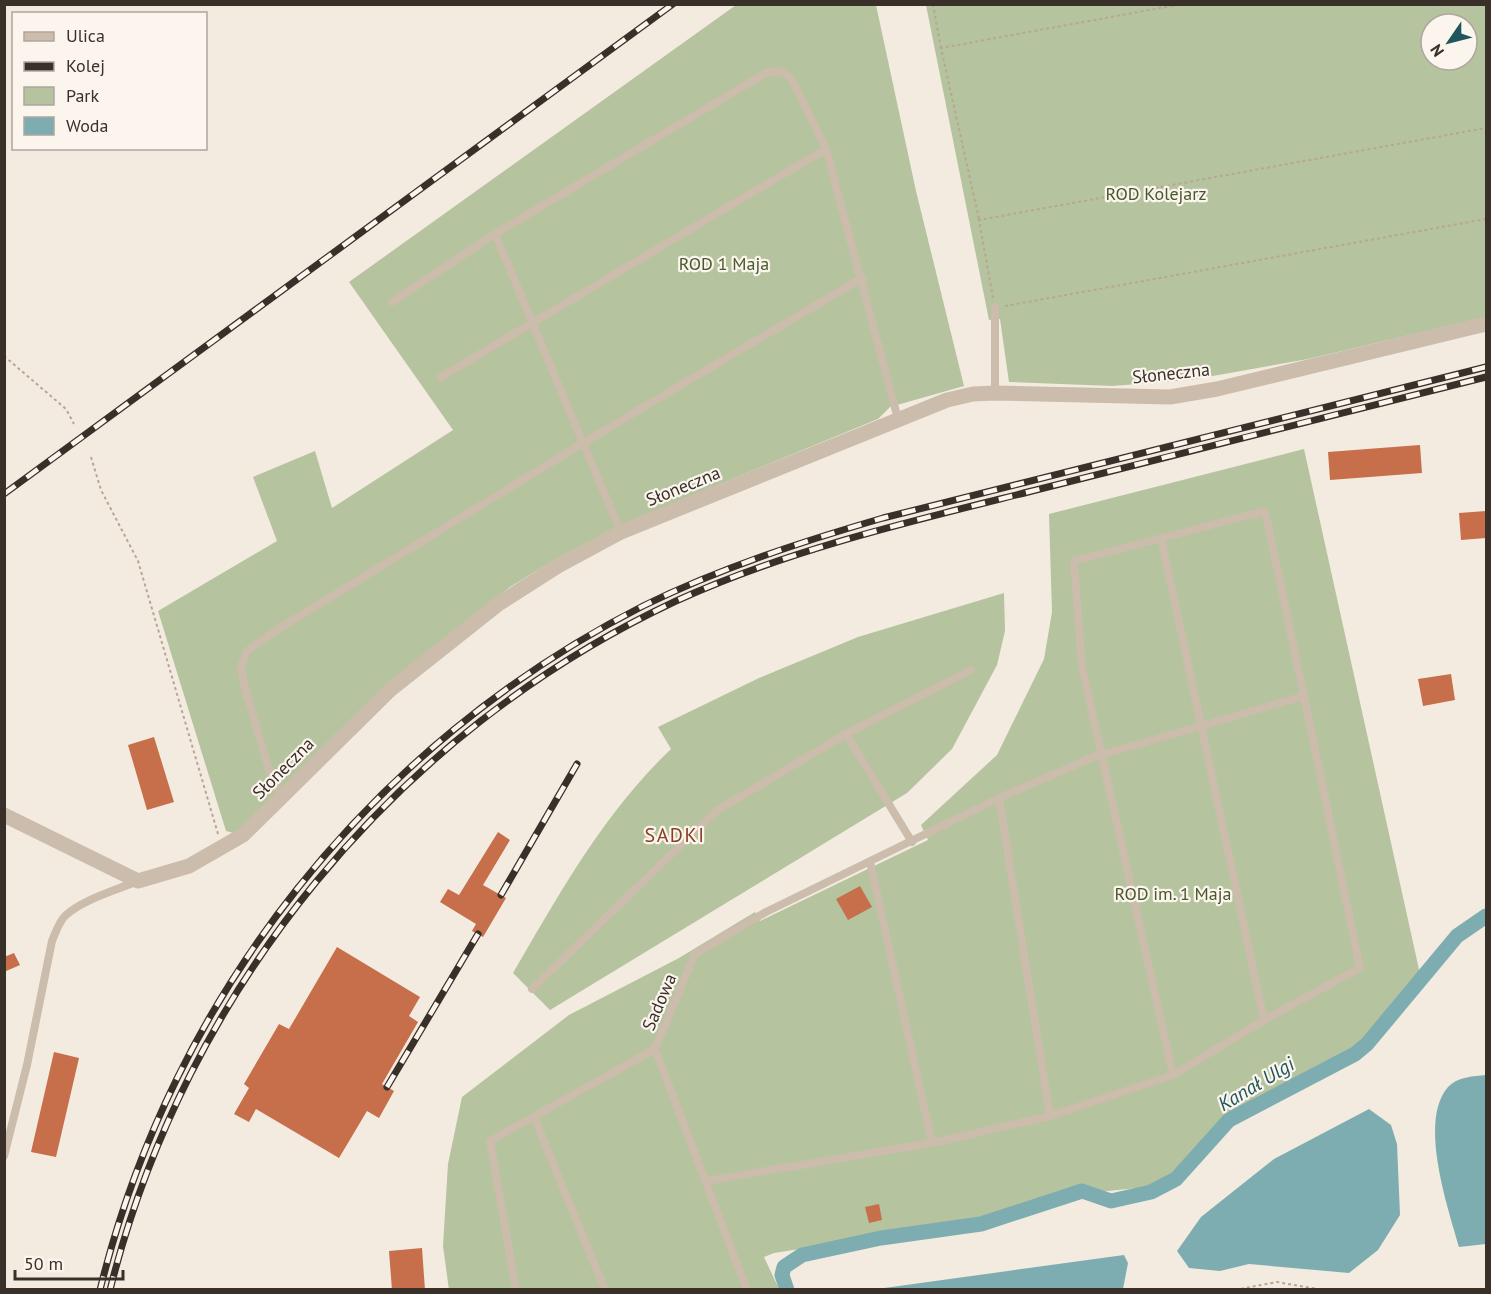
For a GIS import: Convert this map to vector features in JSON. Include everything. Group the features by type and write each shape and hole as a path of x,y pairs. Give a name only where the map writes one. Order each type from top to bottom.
{"street":[{"name":"Słoneczna","path":"138,881 189,866 243,835 391,690 497,605 558,566 621,532 947,399 995,393 1170,397 1217,389 1486,324"},
{"path":"4,815 138,881"}],"lane":[{"path":"392,302 495,234 766,73 780,70 790,78 826,149 898,419"},
{"path":"441,376 826,149"},
{"path":"495,234 621,532"},
{"path":"282,796 272,780 244,685 241,667 247,651 280,628 583,442 862,278"},
{"path":"995,308 995,393"},
{"path":"706,1181 932,1143 1050,1116 1173,1075 1264,1020 1360,968 1265,511 1074,561 1082,667 1173,1075"},
{"path":"1161,538 1264,1020"},
{"path":"532,989 716,811 846,734 971,670"},
{"name":"Sadowa","path":"747,1290 655,1049 695,954 766,912 999,798 1101,755 1304,696"},
{"path":"846,734 912,842"},
{"path":"999,798 1050,1116"},
{"path":"870,862 932,1143"},
{"path":"4,1156 27,1065 52,941 58,926 65,915 78,907 138,881"},
{"path":"516,1290 490,1141 655,1049"},
{"path":"534,1117 605,1290"}],"path":[{"path":"933,4 979,219 995,308 1486,219"},
{"path":"941,48 1182,4"},
{"path":"979,219 1486,128"},
{"path":"4,356 66,410 74,424"},
{"path":"91,457 101,490 138,561 222,847"},
{"path":"1235,1290 1277,1282 1323,1290"}],"green space":[{"name":"ROD 1 Maja","path":"736,5 876,5 916,191 964,386 890,407 878,419 618,526 556,559 510,587 379,694 237,834 226,831 158,611 277,541 253,477 315,451 332,508 453,430 349,282"},
{"name":"ROD Kolejarz","path":"926,5 1486,5 1486,317 1308,359 1190,380 1112,386 1009,382 1000,319 989,320"},
{"name":"ROD im. 1 Maja","path":"1304,449 1420,974 1362,1045 1225,1118 1180,1173 1159,1186 1066,1195 979,1221 774,1253 764,1257 779,1289 449,1290 443,1246 448,1164 462,1097 569,1015 679,958 755,912 760,921 928,840 921,825 997,755 1044,659 1052,612 1049,514"},
{"path":"1004,593 1005,631 997,665 952,749 907,793 550,1010 513,973 584,855 624,800 671,749 658,727 759,678 858,637"}],"water":[{"path":"1486,1075 1486,1244 1459,1247 1438,1165 1435,1142 1436,1121 1439,1102 1448,1087 1461,1079"},
{"path":"1369,1109 1391,1125 1397,1144 1400,1215 1378,1250 1349,1273 1249,1264 1220,1271 1189,1268 1177,1251 1201,1217 1274,1159"},
{"path":"1124,1255 1128,1263 1123,1289 877,1289"}],"building":[{"path":"1420,445 1422,473 1330,480 1328,452"},
{"path":"1486,511 1486,538 1461,540 1459,513"},
{"path":"1451,674 1455,700 1423,706 1418,679"},
{"path":"154,737 174,802 147,810 128,745"},
{"path":"498,832 510,840 483,885 506,898 483,937 472,931 476,924 440,902 448,889 459,895"},
{"path":"860,886 872,907 848,920 836,899"},
{"path":"337,947 420,997 409,1016 418,1022 382,1084 394,1091 379,1118 367,1111 339,1158 256,1109 249,1122 234,1114 249,1088 244,1084 279,1024 289,1029"},
{"path":"14,953 20,965 4,972 4,957"},
{"path":"54,1052 79,1058 56,1157 31,1152"},
{"path":"879,1204 882,1220 869,1223 865,1207"},
{"path":"422,1248 425,1290 392,1290 389,1251"}],"waterway":[{"name":"Kanał Ulgi","path":"787,1290 782,1275 784,1267 802,1255 881,1238 981,1224 1082,1191 1111,1201 1151,1192 1176,1179 1229,1120 1355,1054 1367,1044 1457,936 1486,916"}],"railway":[{"path":"4,494 673,4"},
{"path":"100,1290 133,1182 177,1078 232,980 297,889 372,805 454,729 545,663 643,606 672,592 731,568 822,537 883,518 1486,367"},
{"path":"110,1290 144,1179 191,1074 248,974 316,882 394,797 480,722 574,656 676,601 720,582 810,550 948,512 1486,377"},
{"path":"501,895 577,764"},
{"path":"387,1087 478,934"}],"district":[{"name":"SADKI","path":"675,835"}]}
